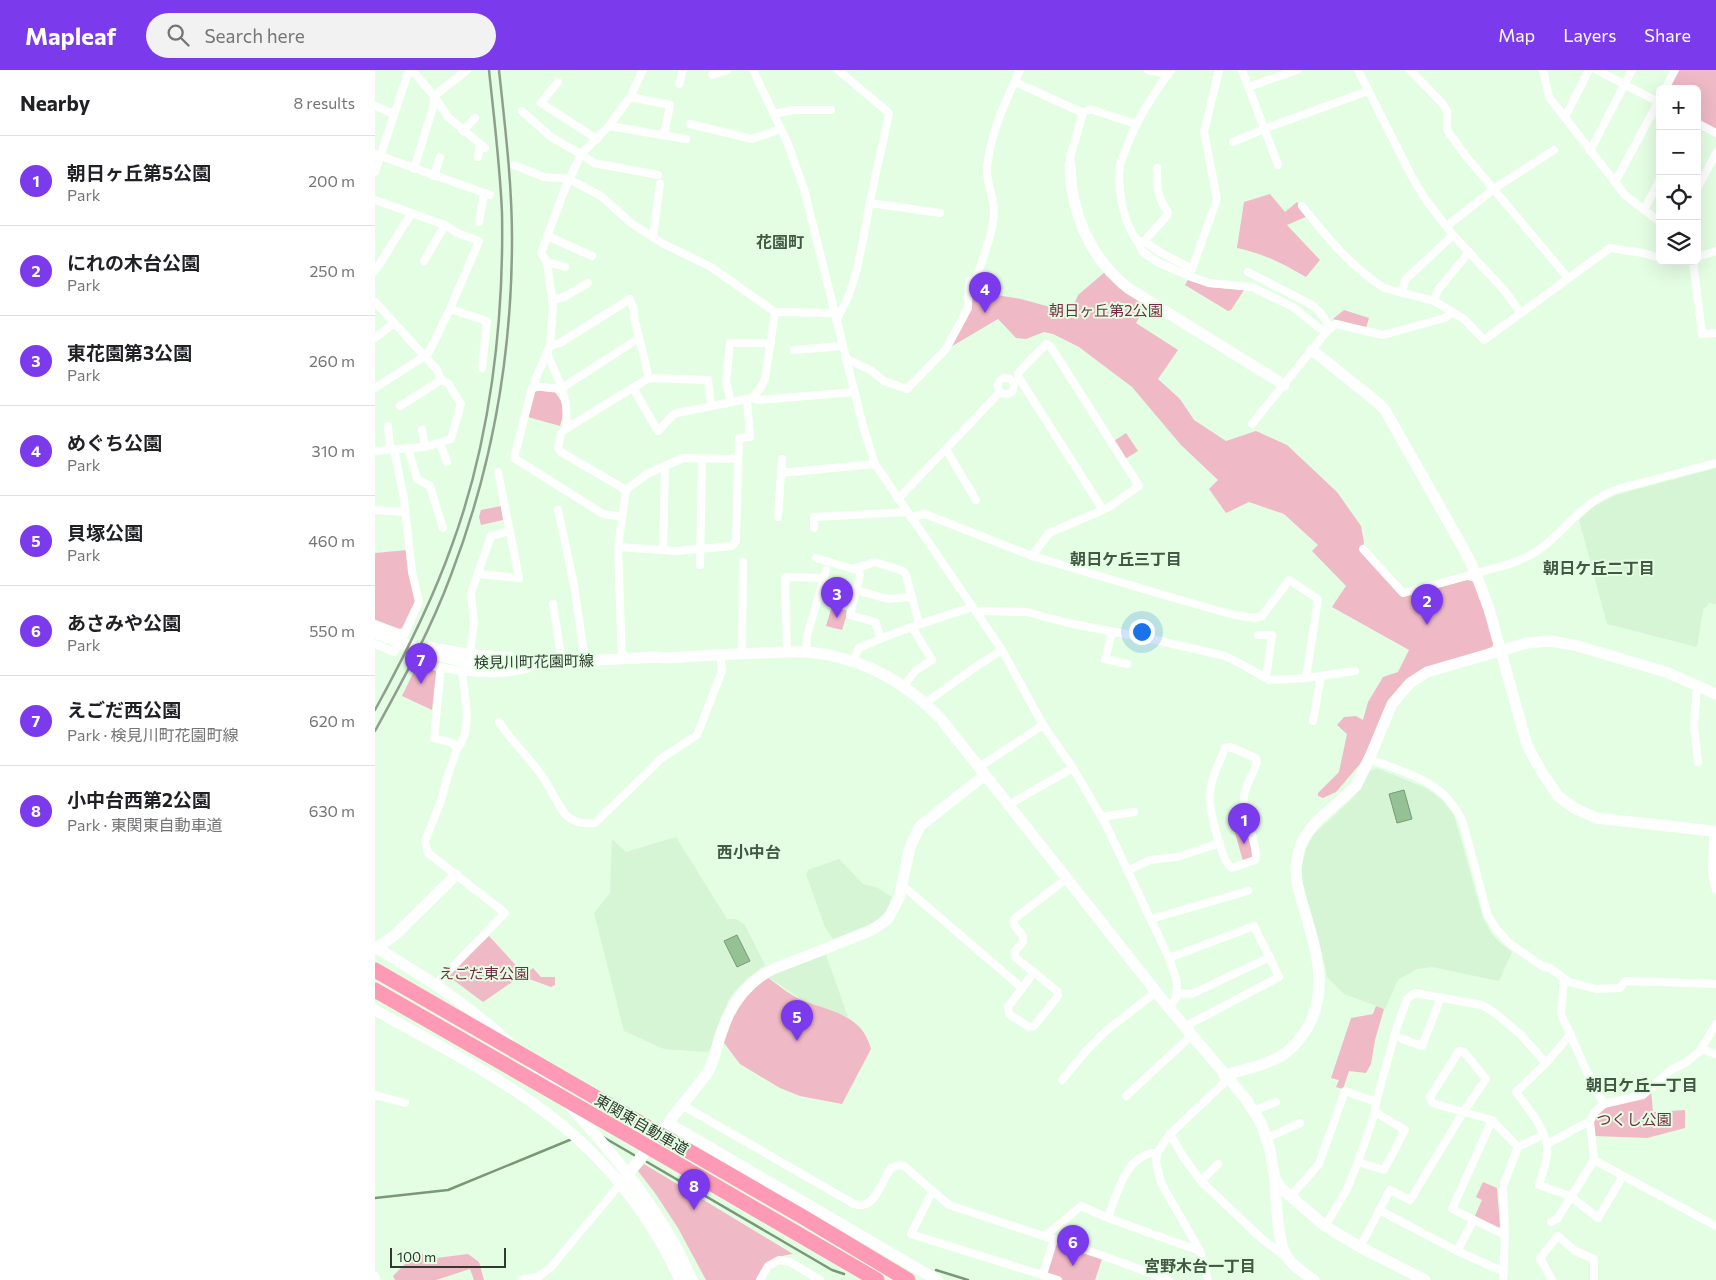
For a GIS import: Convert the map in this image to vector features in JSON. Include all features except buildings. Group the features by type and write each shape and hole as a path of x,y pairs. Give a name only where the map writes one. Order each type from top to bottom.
{"highway":[{"name":"東関東自動車道","path":"375,970 908,1280"},
{"name":"東関東自動車道","path":"375,990 877,1280"}],"street":[{"path":"375,172 378,155 408,73 411,70 434,96 449,117 482,146 478,157"},
{"path":"434,96 467,70"},
{"path":"535,388 535,380 549,350 553,314 553,300 547,262 541,253 569,179 581,154 609,126 630,97 643,70"},
{"path":"679,84 683,70"},
{"path":"712,75 727,70"},
{"path":"753,70 781,129 804,189 845,358 875,464 1003,650 1043,725 1073,768 1101,817 1169,958 1177,982 1176,998 1169,1008"},
{"path":"514,165 545,178 569,179 606,199 631,223 653,237 716,270 775,312 835,316 844,308 857,271 889,113 838,70"},
{"path":"845,358 872,371 884,380 907,389 946,349 968,308 969,281 975,280 989,237 994,209 986,171 988,159 994,133 1020,70"},
{"path":"1148,70 1170,72"},
{"path":"1170,72 1151,97 1142,117 1136,124 1120,164 1122,204 1130,232 1141,242 1192,269 1217,199 1204,132 1219,70"},
{"path":"1242,70 1278,166"},
{"path":"1248,88 1297,70"},
{"path":"1358,70 1413,180 1426,200 1453,235 1504,290 1521,313"},
{"path":"1410,70 1447,111 1447,130 1465,154 1568,278"},
{"path":"1543,70 1549,97 1590,152 1625,195 1657,220"},
{"path":"1565,117 1589,70"},
{"path":"1597,70 1656,101"},
{"path":"1590,152 1632,70"},
{"path":"1667,85 1675,70"},
{"path":"558,82 541,103 597,139"},
{"path":"1015,82 1083,113"},
{"path":"1233,142 1368,91"},
{"path":"414,169 434,104 434,96"},
{"path":"630,97 669,105 664,135"},
{"path":"375,106 394,114"},
{"path":"1615,182 1656,107"},
{"path":"1136,124 1090,109 1083,113 1070,157 1070,165 1074,204 1082,228 1095,253 1115,278 1128,288 1284,385"},
{"path":"774,114 793,110 831,110"},
{"path":"521,111 551,137 594,163 658,175"},
{"path":"463,131 475,118"},
{"path":"690,124 753,139 781,129"},
{"path":"1701,125 1716,133"},
{"path":"609,126 686,139"},
{"path":"1447,226 1495,188 1554,150"},
{"path":"1701,181 1716,153"},
{"path":"378,155 487,194 479,222"},
{"path":"434,176 440,157"},
{"path":"1141,242 1167,216 1168,212 1160,203 1157,168"},
{"path":"653,237 660,184"},
{"path":"1644,210 1656,187"},
{"path":"375,388 423,356 429,354 479,241 457,233 445,225 376,203"},
{"path":"870,203 940,213"},
{"path":"1302,206 1337,249 1359,270 1384,288 1434,301 1464,319 1484,340 1610,248 1656,257"},
{"path":"375,272 411,214"},
{"path":"424,261 445,225"},
{"path":"1402,293 1405,280 1453,235"},
{"path":"547,236 592,256"},
{"path":"1141,242 1142,251 1157,262 1209,283 1251,287 1293,307 1319,328 1329,329"},
{"path":"1701,255 1716,251"},
{"path":"1434,301 1438,290 1469,252"},
{"path":"547,262 565,267"},
{"path":"1693,265 1702,334 1716,333"},
{"path":"1248,272 1312,305 1320,312 1329,329"},
{"path":"553,300 564,297 588,283"},
{"path":"549,350 630,299 649,378"},
{"path":"375,302 437,370 441,380 448,383 461,404 451,439 425,447 375,451"},
{"path":"450,309 487,322 483,368"},
{"path":"749,398 760,389 765,378 775,312"},
{"path":"1252,424 1329,329 1336,324 1383,335 1445,318 1453,312"},
{"path":"375,338 394,324"},
{"path":"622,517 603,514 514,458 532,388 544,386 556,389 562,388 639,338"},
{"path":"731,402 726,382 730,343 771,343"},
{"path":"1000,392 1009,394 1013,391 1018,374 1047,344 1051,347 1139,486 1103,510 1049,533 1032,556"},
{"path":"794,350 842,346"},
{"path":"549,350 566,404 567,428"},
{"path":"1312,350 1385,410 1462,546 1476,574 1489,609 1527,745 1552,787 1567,804 1596,818 1713,831 1712,874 1716,890"},
{"path":"626,490 561,452 558,448 561,433 649,378 708,380 711,406"},
{"path":"1000,392 998,386 1001,380 1007,378 1016,380 1103,510"},
{"path":"401,406 441,380"},
{"path":"633,388 658,430 673,415 749,398 758,400 854,392"},
{"path":"899,499 1000,392"},
{"path":"618,547 676,550 732,546 736,541 739,438 750,438 749,398"},
{"path":"375,644 394,652 405,635 419,602 412,572 405,512 388,426"},
{"path":"422,430 425,447"},
{"path":"440,442 447,462"},
{"path":"408,448 417,479 430,486 443,528"},
{"path":"946,449 976,500"},
{"path":"622,660 618,547 626,490 647,474 683,458 738,459"},
{"path":"700,566 702,458"},
{"path":"778,518 782,459"},
{"path":"1363,549 1403,593 1516,562 1536,552 1548,543 1581,510 1611,492 1716,463"},
{"path":"781,473 875,464"},
{"path":"663,550 665,466"},
{"path":"478,574 519,578 498,472"},
{"path":"375,510 405,512"},
{"path":"558,510 585,661"},
{"path":"814,528 814,517 925,514 1032,556 1234,615 1254,618 1262,616 1289,580 1318,599 1306,678"},
{"path":"470,654 474,624 471,593 491,536 510,531"},
{"path":"816,558 853,569 875,562 903,571 906,575 912,597 915,625 932,660 915,671 904,686"},
{"path":"742,654 743,562"},
{"path":"858,567 860,574 850,615 875,622 881,638"},
{"path":"787,652 785,577 825,574 807,636 806,652"},
{"path":"856,590 888,599 912,597"},
{"path":"553,604 562,662"},
{"path":"853,662 859,648 881,638 915,625 975,609 1027,612 1068,624 1157,640 1225,656 1269,680 1306,678 1355,671"},
{"path":"375,624 405,635"},
{"path":"1112,632 1105,659 1127,664"},
{"name":"検見川町花園町線","path":"375,633 426,652 465,662 545,663 720,654 806,652 832,655 868,666 904,686 941,719 1156,992 1245,1098 1267,1138 1275,1179 1276,1206 1282,1247 1287,1257"},
{"path":"1258,635 1272,636 1266,678"},
{"path":"1208,1280 1200,1251 1161,1183 1156,1162 1157,1153 1170,1134 1226,1077 1269,1062 1280,1056 1300,1039 1313,1019 1319,996 1320,974 1297,883 1296,868 1298,854 1302,842 1317,821 1355,786 1369,759 1392,704 1410,683 1437,668 1527,643 1550,641 1666,672 1716,694"},
{"path":"519,663 511,656 470,654 430,646 422,663 462,672 510,673 545,663"},
{"path":"925,703 1003,650"},
{"path":"499,722 505,732 534,765 567,815 579,822 595,823 662,758 697,735 722,671 720,654"},
{"path":"441,668 434,738 453,743 457,748"},
{"path":"435,985 505,913 456,875 438,858 429,853 425,841 441,801 457,748 463,742 468,710 462,672"},
{"path":"1313,721 1321,676"},
{"path":"1697,686 1694,726 1698,762"},
{"path":"521,1280 538,1277 551,1267 625,1179 708,1072 729,1013 740,994 759,976 771,970 860,935 884,923 893,912 899,898 910,847 920,826 982,771 1043,725"},
{"path":"1230,747 1256,758 1257,762 1244,796 1257,856 1255,860 1232,868 1228,865 1219,843 1209,794 1225,748 1230,747"},
{"path":"1369,759 1426,781 1447,797 1463,823 1488,916 1509,943 1528,957 1542,966 1551,968 1569,982 1596,989 1620,988 1625,981 1716,984"},
{"path":"1008,805 1073,768"},
{"path":"1101,817 1134,812"},
{"path":"1127,870 1150,860 1177,857 1219,843"},
{"path":"456,875 395,935 375,948 435,985 487,1022 536,1068 595,1134 625,1179 680,1280"},
{"path":"1034,972 1008,1007 1009,1014 1029,1027 1033,1026 1058,996 1057,990 1015,957 1015,952 1023,942 1023,936 1014,925 1014,919 1066,879"},
{"path":"902,885 1022,988"},
{"path":"1151,920 1248,891"},
{"path":"1126,1096 1188,1031 1279,977 1254,926 1169,958"},
{"path":"1176,992 1192,994 1270,958"},
{"path":"1564,979 1561,1014 1588,1074 1604,1104"},
{"path":"1062,1080 1086,1051 1107,1030 1156,992"},
{"path":"1325,1226 1346,1191 1358,1162 1375,1112 1394,1036 1407,999 1415,993 1482,1005 1495,1012 1520,1034 1546,1063"},
{"path":"1394,1036 1422,1046 1441,997"},
{"path":"375,1010 531,1102 625,1179 651,1206 670,1236 692,1280"},
{"path":"1547,1144 1590,1120 1595,1112 1604,1104 1643,1094 1663,1076 1687,1062 1701,1049 1716,1024"},
{"path":"1571,1034 1546,1063 1515,1092 1535,1116 1547,1144 1547,1153 1539,1185 1570,1196 1598,1218 1623,1176"},
{"path":"1701,1049 1716,1054"},
{"path":"1360,1247 1390,1190 1410,1200 1464,1111 1486,1079 1464,1052 1459,1051 1430,1097 1432,1103 1464,1111 1492,1120 1519,1147"},
{"path":"1290,1197 1319,1164 1345,1091 1376,1102"},
{"path":"375,1094 405,1103"},
{"path":"1253,1111 1276,1102"},
{"path":"682,1105 854,1204 863,1206 872,1202 888,1171 895,1165 904,1166 949,1205 1054,1239 1169,1280"},
{"path":"1358,1162 1384,1170 1405,1130 1375,1112"},
{"path":"1492,1120 1452,1209 1473,1221 1505,1235"},
{"path":"1551,1222 1557,1219 1594,1160 1590,1120"},
{"path":"668,1123 937,1280"},
{"path":"1267,1138 1300,1123"},
{"path":"1170,1134 1184,1158 1201,1181 1262,1239 1287,1257 1299,1270 1315,1280"},
{"path":"1379,1210 1503,1276 1505,1235 1503,1186 1519,1147 1543,1135"},
{"path":"1108,1218 1127,1172 1145,1155 1157,1153"},
{"path":"1594,1160 1716,1226"},
{"path":"1201,1181 1219,1164"},
{"path":"1275,1179 1290,1197 1325,1226 1360,1247 1425,1280"},
{"path":"932,1192 911,1234 1058,1280"},
{"path":"1045,1236 1081,1206 1108,1218 1200,1251"},
{"path":"1457,1251 1473,1221"},
{"path":"1553,1280 1540,1258 1558,1236 1575,1251 1594,1259 1594,1280"},
{"path":"1043,1275 1054,1239"},
{"path":"760,1280 768,1266 779,1260 790,1262 820,1280"},
{"path":"375,1276 377,1280"}],"shaded area":[{"path":"1716,468 1716,604 1709,603 1703,610 1697,647 1607,624 1579,520 1593,507 1616,495"},
{"path":"1377,768 1428,789 1442,800 1454,815 1483,918 1491,933 1512,952 1499,981 1432,967 1417,969 1398,980 1385,1009 1344,994 1327,977 1303,884 1302,865 1306,849 1314,834 1352,799 1361,788 1370,771"},
{"path":"1404,790 1412,819 1397,823 1389,794"},
{"path":"676,837 727,919 736,919 745,925 765,965 734,992 727,1003 710,1050 707,1052 664,1049 624,1031 594,913 610,893 612,839 626,852"},
{"path":"839,859 863,884 878,888 892,897 886,911 875,922 833,939 825,927 806,874 808,870"},
{"path":"737,935 750,961 737,967 724,941"},
{"path":"826,955 848,1017 801,999 768,977"}],"green space":[{"path":"1678,70 1716,70 1716,129 1701,121 1701,85 1670,85"},
{"path":"1270,194 1285,212 1297,202 1308,216 1287,225 1320,260 1306,277 1273,260 1237,248 1244,202"},
{"name":"朝日ヶ丘第2公園","path":"1105,272 1119,288 1146,306 1136,323 1178,350 1158,379 1180,399 1194,420 1226,441 1256,431 1287,445 1337,492 1361,526 1364,542 1363,549 1403,597 1467,580 1476,582 1494,642 1492,647 1408,679 1360,764 1336,792 1323,798 1318,796 1318,793 1339,772 1347,734 1337,725 1344,717 1356,716 1363,720 1368,702 1383,677 1398,672 1409,650 1332,607 1346,586 1312,551 1318,545 1284,514 1249,502 1226,513 1209,489 1218,480 1181,445 1132,387 1079,347 1053,334 1044,332 1026,339 1016,338 998,319 949,348 970,308 972,285 985,293 1021,299 1061,310 1073,307 1078,295"},
{"path":"1188,280 1208,287 1244,290 1231,310 1228,311 1185,285"},
{"path":"1344,310 1369,318 1366,328 1333,319"},
{"path":"544,388 554,391 562,404 563,415 560,426 528,417 535,392"},
{"path":"1126,433 1138,451 1125,459 1114,441"},
{"path":"501,506 503,520 481,525 479,517 481,510"},
{"path":"407,550 416,599 402,628 396,630 375,621 375,553"},
{"path":"832,606 848,611 842,630 826,626"},
{"path":"417,665 434,669 436,672 432,710 402,696"},
{"path":"1246,830 1254,855 1252,858 1243,861 1235,833"},
{"name":"えごだ東公園","path":"489,936 524,974 533,968 541,977 555,977 555,985 551,987 521,976 483,1002 448,976"},
{"path":"767,977 798,998 853,1021 867,1037 871,1049 842,1104 800,1096 780,1088 740,1064 724,1043 734,1014 743,999"},
{"path":"1376,1006 1384,1009 1375,1040 1371,1064 1366,1073 1349,1071 1343,1089 1336,1087 1339,1080 1331,1078 1351,1018 1373,1014"},
{"name":"つくし公園","path":"1651,1090 1653,1112 1685,1110 1685,1128 1647,1138 1595,1136 1594,1119 1603,1109 1619,1101"},
{"path":"644,1164 793,1254 771,1261 756,1280 706,1280 678,1228 638,1171"},
{"path":"1483,1182 1497,1188 1499,1228 1474,1218 1482,1200 1476,1197"},
{"path":"1054,1243 1102,1259 1095,1280 1063,1280 1044,1274"},
{"path":"417,1252 436,1258 468,1254 479,1262 484,1280 474,1280 470,1269 436,1280 395,1280 393,1276"}],"waterway":[{"path":"603,1137 634,1155"},
{"path":"375,1198 448,1190 572,1139"},
{"path":"647,1162 832,1270 844,1274"},
{"path":"936,1270 968,1280"}],"railway":[{"path":"375,710 417,629 436,587 465,506 485,424 497,339 502,255 500,177 489,70"},
{"path":"375,731 426,635 451,575 478,493 497,410 508,325 512,239 506,133 499,70"}],"place":[{"name":"めぐち公園","path":"985,313"},
{"name":"東花園第3公園","path":"837,618"},
{"name":"にれの木台公園","path":"1427,625"},
{"name":"えごだ西公園","path":"421,684"},
{"name":"朝日ヶ丘第5公園","path":"1244,844"},
{"name":"貝塚公園","path":"797,1041"},
{"name":"小中台西第2公園","path":"694,1210"},
{"name":"あさみや公園","path":"1073,1266"}],"district":[{"name":"花園町","path":"780,241"},
{"name":"朝日ケ丘三丁目","path":"1126,558"},
{"name":"朝日ケ丘二丁目","path":"1599,567"},
{"name":"西小中台","path":"749,851"},
{"name":"朝日ケ丘一丁目","path":"1642,1084"},
{"name":"宮野木台一丁目","path":"1200,1265"}]}
